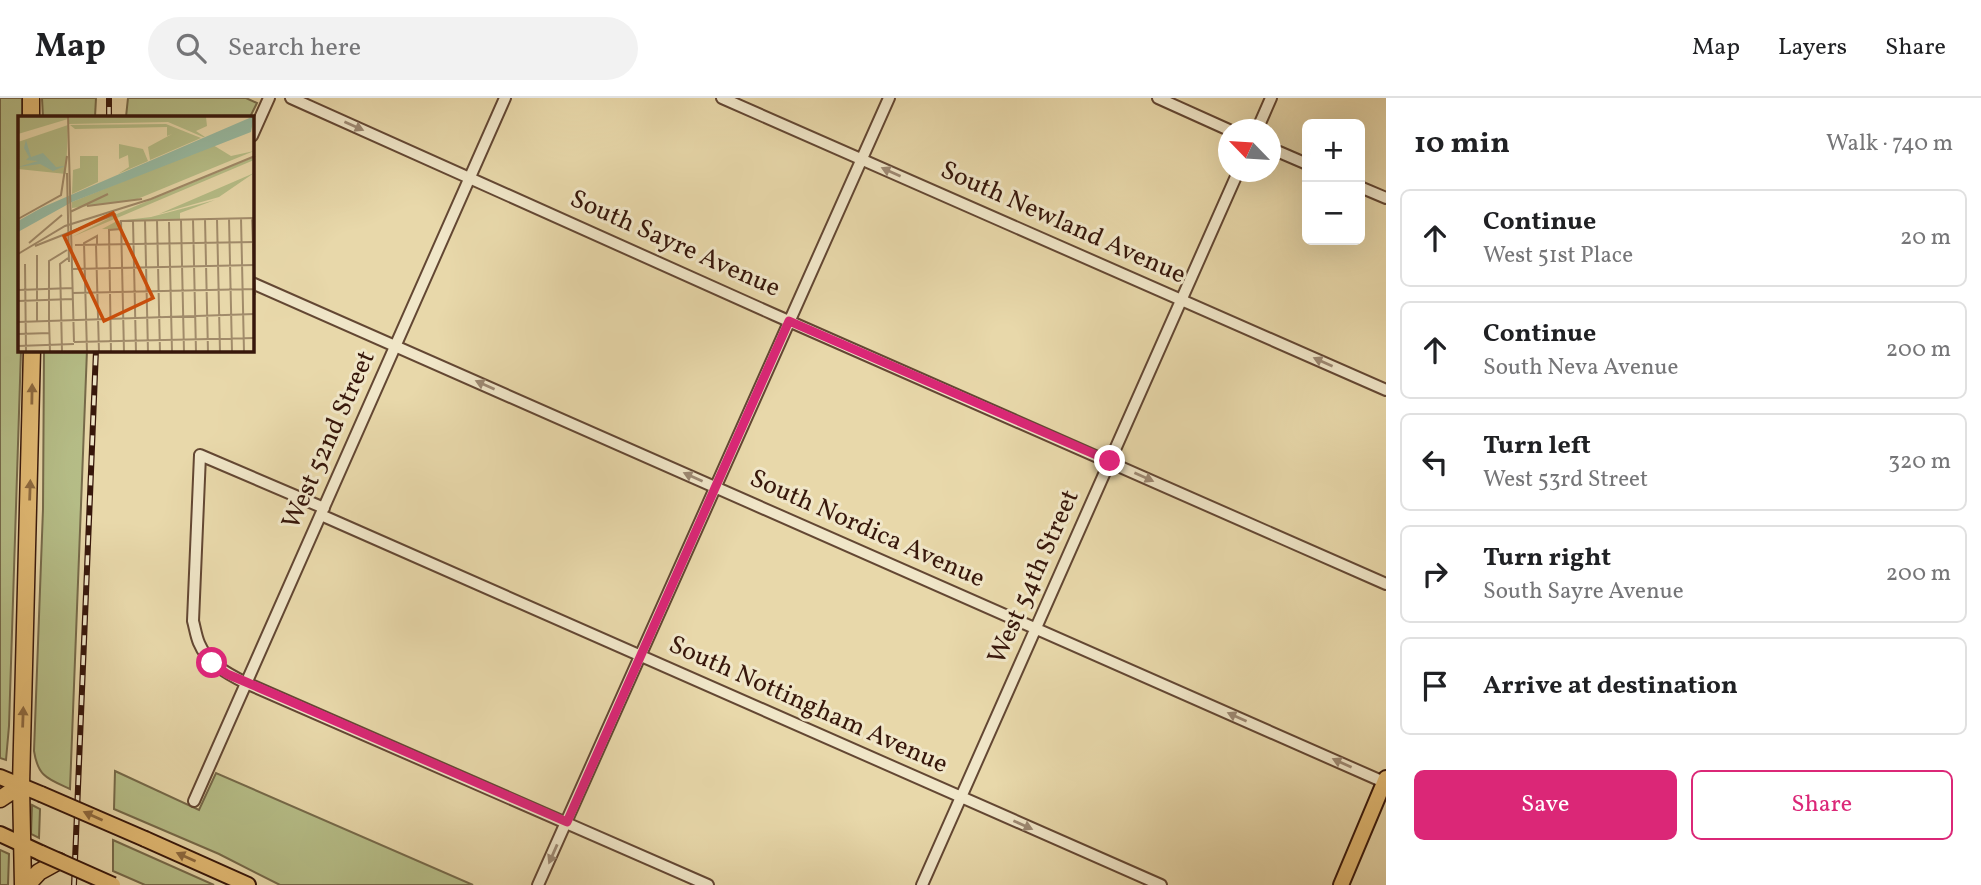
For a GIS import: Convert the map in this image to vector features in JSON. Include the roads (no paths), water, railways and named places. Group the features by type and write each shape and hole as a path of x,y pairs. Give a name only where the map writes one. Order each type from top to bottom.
{"highway":[{"path":"31,98 32,116"},
{"path":"25,885 21,785 32,352"},
{"path":"0,799 21,785"},
{"path":"25,885 39,872 59,861"}],"main road":[{"path":"0,777 248,885"},
{"path":"1341,885 1385,781"},
{"path":"0,834 113,885"}],"street":[{"path":"254,132 269,98"},
{"name":"South Sayre Avenue","path":"291,98 1386,584"},
{"name":"West 52nd Street","path":"194,801 505,98"},
{"name":"South Newland Avenue","path":"722,98 1386,390"},
{"path":"538,885 888,98"},
{"path":"1158,98 1218,125"},
{"path":"1261,119 1270,98"},
{"path":"1281,153 1302,162"},
{"name":"West 54th Street","path":"922,885 1234,182"},
{"path":"1365,189 1386,198"},
{"name":"South Nordica Avenue","path":"254,284 1385,781"},
{"name":"South Nottingham Avenue","path":"246,682 227,674 212,663 199,645 193,621 201,455 641,656 1161,885"},
{"path":"246,682 708,885"}],"railway":[{"path":"109,98 109,116"},
{"path":"74,885 96,352"}]}
